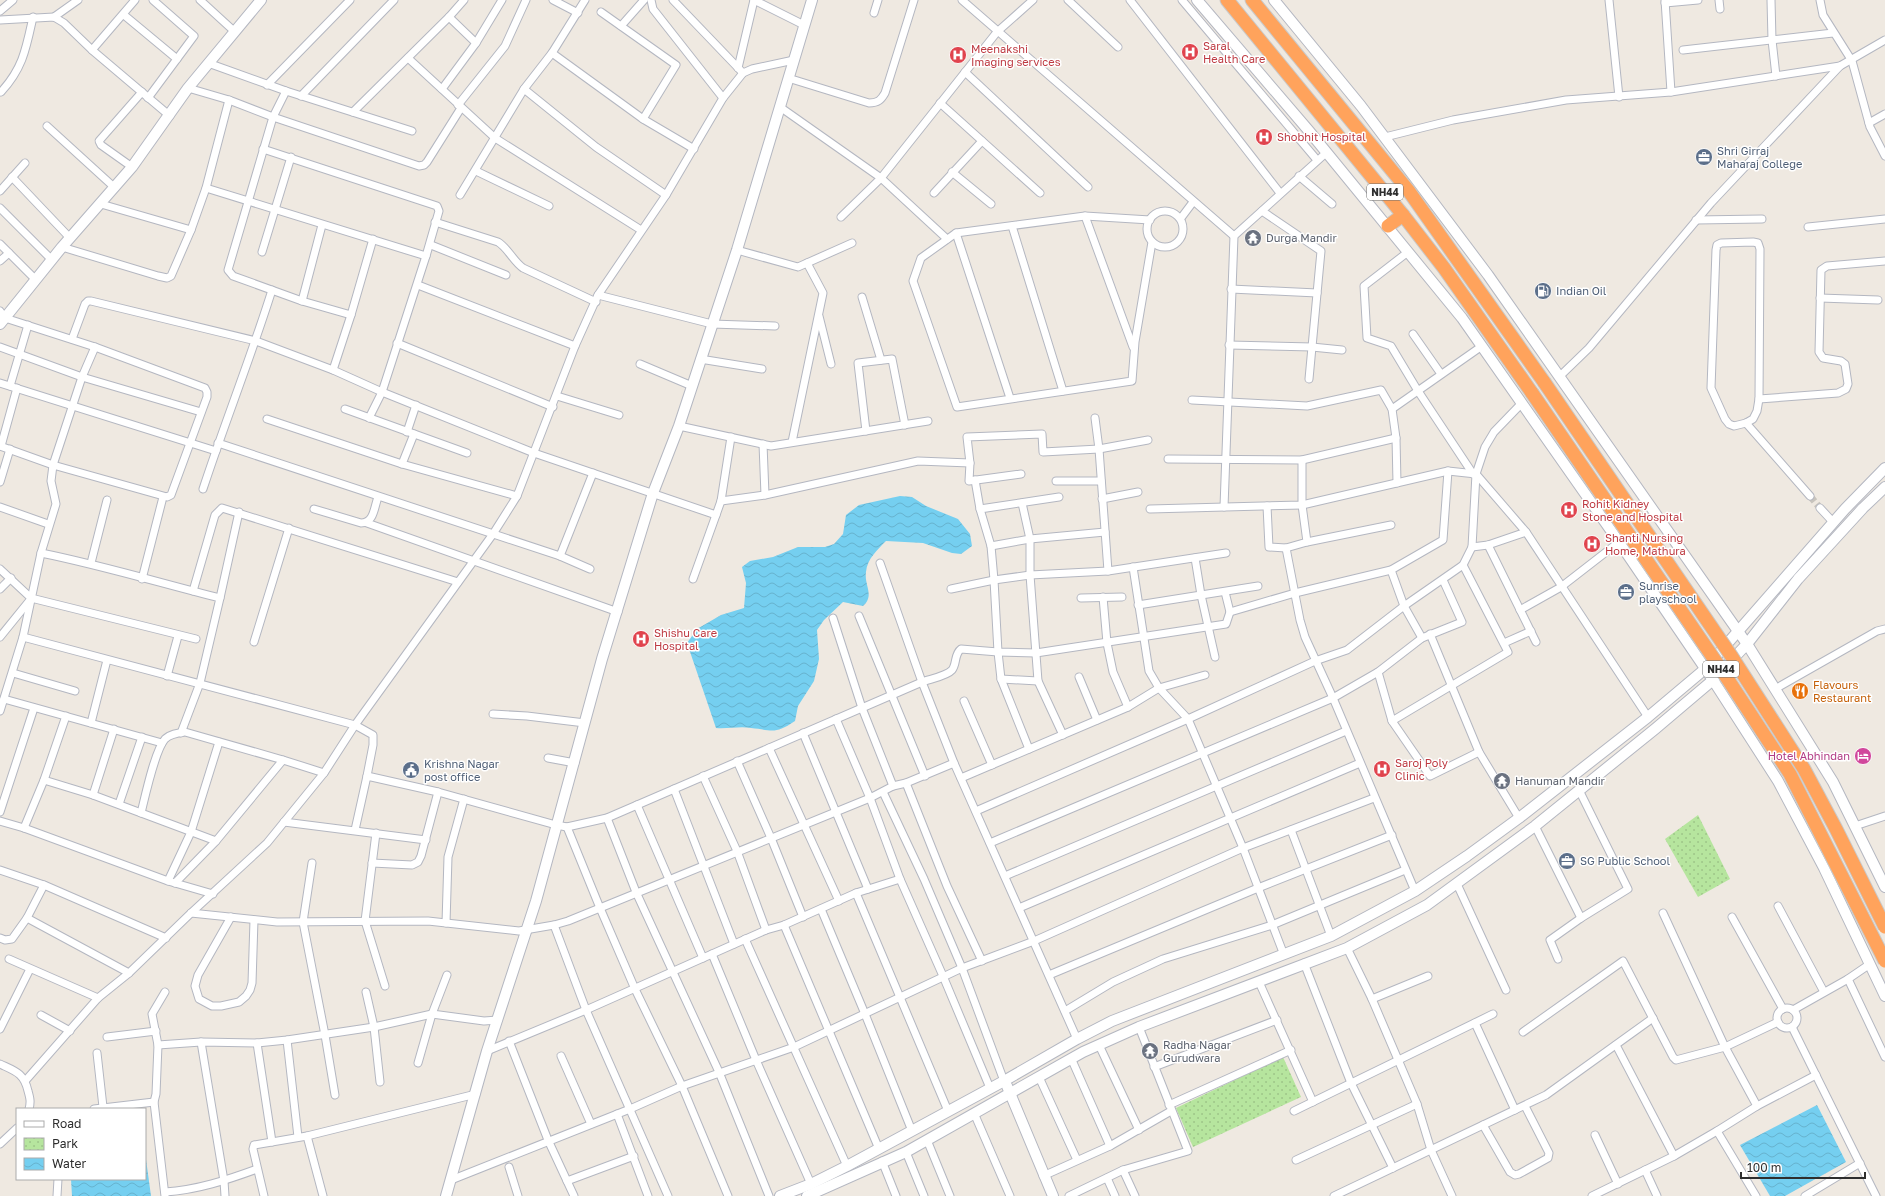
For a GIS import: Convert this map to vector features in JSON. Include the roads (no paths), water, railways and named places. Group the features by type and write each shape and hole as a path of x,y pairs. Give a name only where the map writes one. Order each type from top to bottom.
{"highway":[{"name":"NH44","path":"1227,0 1403,215 1444,268 1532,393 1723,672 1790,774 1885,961"},
{"name":"NH44","path":"1252,0 1414,187 1784,736 1833,822 1885,927"},
{"path":"1388,226 1403,215"}],"street":[{"path":"0,11 13,0"},
{"path":"92,50 124,15 135,0"},
{"path":"148,98 194,36 153,0"},
{"path":"200,0 235,32"},
{"path":"28,325 19,354 14,387 1,446 53,465 163,497 171,495 207,397 208,392 205,388 72,339 28,325 2,318 36,280 62,247 115,188 170,116 188,88 261,0"},
{"path":"267,85 350,0"},
{"path":"301,96 394,0"},
{"path":"353,112 449,17 464,0"},
{"path":"442,89 476,43 502,0"},
{"path":"188,88 229,100 273,117 419,166 424,165 460,107 505,46 526,0"},
{"path":"553,0 578,13"},
{"path":"460,195 476,171 524,89 552,54 585,0"},
{"path":"621,26 644,0"},
{"path":"651,0 653,9 723,98"},
{"path":"673,0 743,73"},
{"path":"738,68 754,0 804,25"},
{"path":"446,1196 487,1051 536,902 585,723 653,493 679,426 737,250 812,0"},
{"path":"874,12 878,0"},
{"path":"788,78 869,103 876,103 881,100 885,93 914,0"},
{"path":"962,0 997,32 1234,236"},
{"path":"841,217 881,178 997,32 1033,0"},
{"path":"1068,0 1118,48"},
{"path":"1130,0 1280,193"},
{"path":"1182,0 1317,160"},
{"path":"1197,0 1388,226 1462,318 1522,403 1713,680 1778,781 1824,868 1885,996"},
{"path":"1274,0 1385,137 1414,187 1488,276 1747,644 1833,782 1885,887"},
{"path":"1609,0 1619,97"},
{"path":"1671,92 1665,1 1698,0"},
{"path":"1719,0 1720,9"},
{"path":"1771,0 1772,40 1776,76"},
{"path":"1820,0 1822,15 1852,60 1868,123 1885,156"},
{"path":"54,17 77,1"},
{"path":"601,12 676,65 642,119"},
{"path":"124,15 178,59"},
{"path":"1,92 13,79 19,68 27,45 33,17"},
{"path":"0,20 54,17 64,23 92,50 170,116"},
{"path":"449,17 476,43"},
{"path":"1683,50 1833,33"},
{"path":"1385,137 1453,120 1566,100 1671,92 1840,66 1885,40"},
{"path":"552,54 642,119 694,149"},
{"path":"408,58 495,138 642,230"},
{"path":"26,1080 98,998 129,973 191,912 213,894 267,844 324,773 355,725 475,560 517,496 576,346 597,298 666,195 723,98 743,73 752,69 794,60"},
{"path":"208,63 286,92 412,131"},
{"path":"1559,377 1590,348 1696,220 1781,127 1840,66"},
{"path":"965,72 1088,187"},
{"path":"524,89 596,147 666,195"},
{"path":"132,167 102,145 99,141 142,92"},
{"path":"286,92 273,117 228,270 233,276 302,301 351,315"},
{"path":"62,247 166,278 171,276 191,230 206,188 229,100"},
{"path":"940,103 1040,193"},
{"path":"780,107 881,178 947,239"},
{"path":"1868,123 1885,114"},
{"path":"48,126 115,188"},
{"path":"934,193 982,141"},
{"path":"263,148 437,206 439,212 435,222 431,245 426,256 418,285 382,392 369,418"},
{"path":"1224,507 1234,236 1326,153"},
{"path":"262,252 290,157"},
{"path":"0,191 25,163"},
{"path":"476,171 549,206"},
{"path":"952,172 991,204"},
{"path":"1299,176 1332,204"},
{"path":"12,177 70,238"},
{"path":"206,188 426,256"},
{"path":"1181,218 1193,202"},
{"path":"101,204 191,230"},
{"path":"0,208 52,260"},
{"path":"1167,211 1178,215 1181,218 1184,229 1182,238 1175,246 1166,248 1157,246 1148,237 1147,229 1150,220 1157,213 1167,211"},
{"path":"1262,211 1321,251 1309,379"},
{"path":"1150,220 1086,216 956,233 921,258 913,281 957,407 1132,381 1134,350 1152,242"},
{"path":"1086,216 1134,350"},
{"path":"1808,227 1885,218"},
{"path":"1696,220 1762,219"},
{"path":"435,222 498,242 523,268 597,298 712,324 774,326"},
{"path":"302,301 322,225"},
{"path":"1012,226 1063,391"},
{"path":"956,233 1010,398"},
{"path":"333,370 373,239"},
{"path":"1753,242 1758,243 1760,249 1759,399 1755,415 1746,423 1734,426 1727,422 1711,388 1716,250 1717,245 1721,243 1753,242"},
{"path":"737,250 798,267 852,243"},
{"path":"0,244 36,280"},
{"path":"431,245 506,275"},
{"path":"1408,252 1364,286 1367,338 1391,346 1418,391 1474,474 1526,532 1648,717"},
{"path":"0,262 9,253"},
{"path":"1759,399 1838,393 1846,389 1848,384 1845,364 1841,361 1822,358 1818,352 1821,272 1825,267 1885,261"},
{"path":"792,442 823,293 807,263"},
{"path":"418,285 576,346"},
{"path":"1231,289 1317,293"},
{"path":"203,489 256,341 272,290"},
{"path":"862,297 881,360"},
{"path":"1820,298 1878,300"},
{"path":"72,339 85,304 88,301 91,301 256,341 333,370 382,392 534,453 716,515"},
{"path":"819,314 831,364"},
{"path":"1413,334 1441,374"},
{"path":"398,344 553,407"},
{"path":"1229,344 1312,347 1342,350"},
{"path":"1392,409 1482,346"},
{"path":"0,711 23,638 48,524 56,504 51,481 53,465 82,377 95,347"},
{"path":"0,348 82,377 201,412"},
{"path":"700,359 762,369"},
{"path":"866,431 858,363 892,359 904,424"},
{"path":"640,364 692,386"},
{"path":"0,383 72,407 190,443 217,447 378,497 560,556 590,569"},
{"path":"1192,400 1307,406 1381,390 1392,409 1396,438 1397,483"},
{"path":"557,396 619,416"},
{"path":"976,810 1188,719 1315,662 1347,650 1404,606 1443,580 1463,565 1472,548 1474,474 1490,440 1522,403"},
{"path":"402,464 416,405"},
{"path":"345,409 467,453"},
{"path":"1095,418 1099,449 1108,571"},
{"path":"267,419 402,464 517,496"},
{"path":"679,426 770,446 928,421"},
{"path":"1746,423 1810,496"},
{"path":"1020,474 969,481 970,463 967,437 1042,434 1042,452 1099,449 1148,440"},
{"path":"694,579 721,501 731,437"},
{"path":"1168,459 1302,460 1396,438"},
{"path":"763,444 765,495"},
{"path":"0,482 10,449"},
{"path":"1302,460 1302,505 1307,542"},
{"path":"721,501 765,495 918,461 970,463"},
{"path":"780,1196 811,1184 879,1149 1004,1081 1077,1038 1152,1005 1331,936 1415,891 1468,856 1518,818 1648,717 1705,669 1738,633 1833,522 1885,468"},
{"path":"1150,509 1302,505 1448,471 1474,474"},
{"path":"1230,612 1295,593 1391,570 1443,540 1448,471"},
{"path":"560,556 593,473"},
{"path":"974,480 990,546 1001,679 1029,749"},
{"path":"1056,480 1101,481"},
{"path":"808,1196 882,1161 906,1152 1071,1058 1139,1027 1347,948 1427,905 1535,826 1713,680 1747,644 1798,579 1863,508 1885,487"},
{"path":"1102,499 1138,492"},
{"path":"142,579 163,497"},
{"path":"367,523 370,520 378,497"},
{"path":"980,509 1059,497"},
{"path":"90,563 108,500"},
{"path":"1022,502 1030,539 1030,575 1038,681 1063,735"},
{"path":"1267,506 1269,547 1286,548 1307,542 1390,525"},
{"path":"0,507 48,524"},
{"path":"193,591 215,515 222,508 239,512 458,582"},
{"path":"1820,508 1833,522"},
{"path":"314,509 361,523 367,523 475,560 618,612"},
{"path":"181,733 200,683 239,512"},
{"path":"254,642 289,528"},
{"path":"990,546 1030,539 1105,532"},
{"path":"1472,548 1488,545 1526,532"},
{"path":"1520,610 1561,587 1618,542"},
{"path":"1488,545 1536,642"},
{"path":"1286,548 1305,638 1333,698 1374,798 1392,835 1405,870 1415,891"},
{"path":"41,553 90,563 142,579 220,598"},
{"path":"951,589 994,580 1030,575 1108,571 1226,553"},
{"path":"1195,558 1207,627 1215,657"},
{"path":"880,563 922,682 954,763 1077,1038"},
{"path":"1392,721 1508,652 1463,565"},
{"path":"1133,567 1148,671 1159,688 1188,719 1243,848 1284,955"},
{"path":"0,569 31,598 178,636 196,639"},
{"path":"1391,570 1404,606 1422,638"},
{"path":"0,589 11,578"},
{"path":"990,843 1333,698 1378,672 1422,638 1462,622 1443,580"},
{"path":"1138,605 1258,586"},
{"path":"366,776 438,792 568,827 607,818 836,718 952,671 957,653 960,649 1036,653 1226,624 1230,612 1225,592"},
{"path":"1103,597 1107,643 1113,672 1128,707"},
{"path":"1081,598 1122,597"},
{"path":"0,637 31,598"},
{"path":"859,616 925,776"},
{"path":"833,618 862,708 893,786"},
{"path":"1775,689 1877,631 1885,629"},
{"path":"1504,643 1531,631"},
{"path":"1430,634 1479,752 1518,818"},
{"path":"167,676 178,636"},
{"path":"23,638 167,676 200,683 355,725 373,735 373,745 355,830"},
{"path":"91,723 107,660"},
{"path":"1378,672 1392,721 1430,776 1479,752"},
{"path":"13,673 75,691"},
{"path":"961,778 1128,707 1159,688 1205,675"},
{"path":"1079,677 1097,720"},
{"path":"1001,679 1038,681"},
{"path":"4,699 162,743"},
{"path":"964,701 992,765"},
{"path":"0,812 34,708"},
{"path":"493,714 527,716 585,723"},
{"path":"24,828 44,780 66,716"},
{"path":"836,718 870,798 900,879 990,1088"},
{"path":"94,795 114,729"},
{"path":"1004,876 1217,787 1346,731"},
{"path":"141,813 158,750 162,743 171,735 185,732 324,773"},
{"path":"803,733 868,889"},
{"path":"119,804 142,737"},
{"path":"171,882 191,832 219,742"},
{"path":"768,748 839,901"},
{"path":"548,758 575,763"},
{"path":"171,882 216,841 283,760"},
{"path":"737,762 771,838 803,917"},
{"path":"191,912 254,920 303,922 428,921 527,931 554,925 600,908 636,892 870,798 893,786 925,776 954,763"},
{"path":"1019,908 1360,763"},
{"path":"703,776 737,851 766,930"},
{"path":"44,780 94,795 216,841"},
{"path":"906,783 947,886 982,961"},
{"path":"674,789 734,944"},
{"path":"1558,959 1550,940 1581,918 1628,889 1579,790"},
{"path":"372,863 412,865 418,862 426,840 438,792"},
{"path":"883,792 924,879 962,968 1004,1081 1010,1092 1043,1176 1053,1196"},
{"path":"451,1180 548,1140 630,1109 682,1086 794,1047 900,998 943,976 1034,942 1243,848 1374,798"},
{"path":"446,923 448,857 464,799"},
{"path":"637,805 703,958"},
{"path":"1855,826 1885,816"},
{"path":"607,818 636,892 719,1072 769,1196"},
{"path":"0,821 24,828 171,882 213,894"},
{"path":"284,822 426,840"},
{"path":"1535,826 1581,918"},
{"path":"568,827 600,908 635,989 682,1086 728,1196"},
{"path":"1291,830 1331,936"},
{"path":"376,833 365,921 385,986"},
{"path":"1049,975 1258,888 1392,835"},
{"path":"312,863 303,922 326,1035 335,1095"},
{"path":"0,870 44,885 166,938"},
{"path":"1065,1011 1113,982 1163,959 1272,925 1405,870"},
{"path":"487,1051 635,989 673,970 766,930 803,917 856,893 900,879"},
{"path":"1457,884 1506,990"},
{"path":"0,938 5,940 12,939 27,918 44,885"},
{"path":"856,893 948,1111"},
{"path":"1778,906 1824,992"},
{"path":"820,909 865,1014 912,1131"},
{"path":"1663,913 1725,1047 1757,1106"},
{"path":"231,917 198,975 196,986 199,999 212,1006 221,1006 240,1002 250,990 254,920"},
{"path":"1732,917 1783,1009"},
{"path":"27,918 129,973"},
{"path":"784,924 879,1149"},
{"path":"554,925 586,1010 668,1196"},
{"path":"745,939 847,1166"},
{"path":"1347,948 1372,999 1397,1061 1417,1104 1431,1150 1452,1196"},
{"path":"712,954 756,1060 811,1184"},
{"path":"9,960 98,998"},
{"path":"1523,1032 1624,961 1672,1057 1676,1060 1725,1047 1778,1022"},
{"path":"1304,964 1351,1083 1393,1168"},
{"path":"1783,1009 1793,1010 1848,979 1870,964"},
{"path":"0,1029 30,969"},
{"path":"418,1063 432,1014 447,975"},
{"path":"1372,999 1428,976"},
{"path":"1848,979 1885,1057"},
{"path":"1259,982 1291,1050 1313,1102"},
{"path":"164,992 152,1014 158,1045 156,1094 154,1102 165,1194 181,1194 224,1181 257,1168"},
{"path":"366,992 374,1028 380,1082"},
{"path":"1778,1022 1778,1014 1783,1009"},
{"path":"1792,1027 1797,1020 1797,1016 1793,1010"},
{"path":"158,1045 201,1042 257,1043 287,1040 374,1028 432,1014 484,1021 498,1020"},
{"path":"1294,1111 1493,1014"},
{"path":"41,1015 70,1031"},
{"path":"1334,1196 1550,1093 1653,1018"},
{"path":"1154,1067 1277,1020"},
{"path":"1778,1022 1784,1027 1792,1027"},
{"path":"1475,1023 1515,1110"},
{"path":"1069,1196 1123,1170 1188,1151 1139,1027"},
{"path":"1792,1027 1876,1196"},
{"path":"108,1037 156,1031"},
{"path":"287,1040 298,1137"},
{"path":"201,1042 224,1181 225,1196"},
{"path":"509,1042 548,1140 574,1196"},
{"path":"257,1043 272,1142"},
{"path":"1099,1045 1138,1130"},
{"path":"1616,1045 1674,1156"},
{"path":"1043,1176 1110,1146 1138,1130 1170,1108 1291,1050"},
{"path":"97,1053 103,1107"},
{"path":"561,1056 591,1124"},
{"path":"1071,1058 1110,1146"},
{"path":"0,1064 17,1072 26,1080 31,1102 29,1108"},
{"path":"1592,1196 1603,1194 1618,1184 1674,1156 1757,1106 1816,1075"},
{"path":"1039,1077 1077,1160"},
{"path":"264,1196 253,1149 254,1145 307,1136 476,1094"},
{"path":"98,1108 154,1102"},
{"path":"1296,1160 1417,1104"},
{"path":"1483,1125 1510,1172 1515,1175 1519,1174 1548,1158 1549,1153 1525,1106"},
{"path":"974,1113 1010,1196"},
{"path":"616,1114 634,1156 648,1196"},
{"path":"0,1144 16,1129"},
{"path":"1717,1131 1756,1196"},
{"path":"1595,1135 1618,1184"},
{"path":"307,1136 323,1196"},
{"path":"927,1140 950,1196"},
{"path":"906,1152 924,1196"},
{"path":"567,1181 634,1156"},
{"path":"882,1161 896,1196"},
{"path":"1805,1196 1860,1163"},
{"path":"509,1167 518,1196"},
{"path":"1123,1170 1135,1196"},
{"path":"1645,1170 1657,1196"},
{"path":"1107,1178 1115,1196"},
{"path":"57,1196 58,1180"}],"water":[{"path":"900,496 912,497 926,506 958,519 970,534 972,546 961,554 952,553 923,543 886,541 868,563 866,577 869,594 863,606 843,602 824,620 817,630 819,659 814,681 798,706 795,721 778,730 747,727 716,728 687,643 697,629 721,615 744,608 746,583 742,567 750,561 773,557 798,547 825,547 834,544 843,534 846,515 859,505"},
{"path":"1817,1105 1846,1162 1785,1196 1770,1196 1740,1145"},
{"path":"146,1159 151,1196 72,1196 71,1180 146,1180"}],"tunnel":[{"path":"1810,496 1820,508"}],"place":[{"name":"Saral Health Care","path":"1190,52"},
{"name":"Meenakshi Imaging services","path":"958,55"},
{"name":"Shobhit Hospital","path":"1264,137"},
{"name":"Shri Girraj Maharaj College","path":"1704,157"},
{"name":"Durga Mandir","path":"1253,238"},
{"name":"Indian Oil","path":"1543,291"},
{"name":"Rohit Kidney Stone and Hospital","path":"1569,510"},
{"name":"Shanti Nursing Home, Mathura","path":"1592,544"},
{"name":"Sunrise playschool","path":"1626,592"},
{"name":"Shishu Care Hospital","path":"641,639"},
{"name":"Flavours Restaurant","path":"1800,691"},
{"name":"Hotel Abhindan","path":"1863,756"},
{"name":"Saroj Poly Clinic","path":"1382,769"},
{"name":"Krishna Nagar post office","path":"411,770"},
{"name":"Hanuman Mandir","path":"1502,781"},
{"name":"SG Public School","path":"1567,861"},
{"name":"Radha Nagar Gurudwara","path":"1150,1051"}]}
